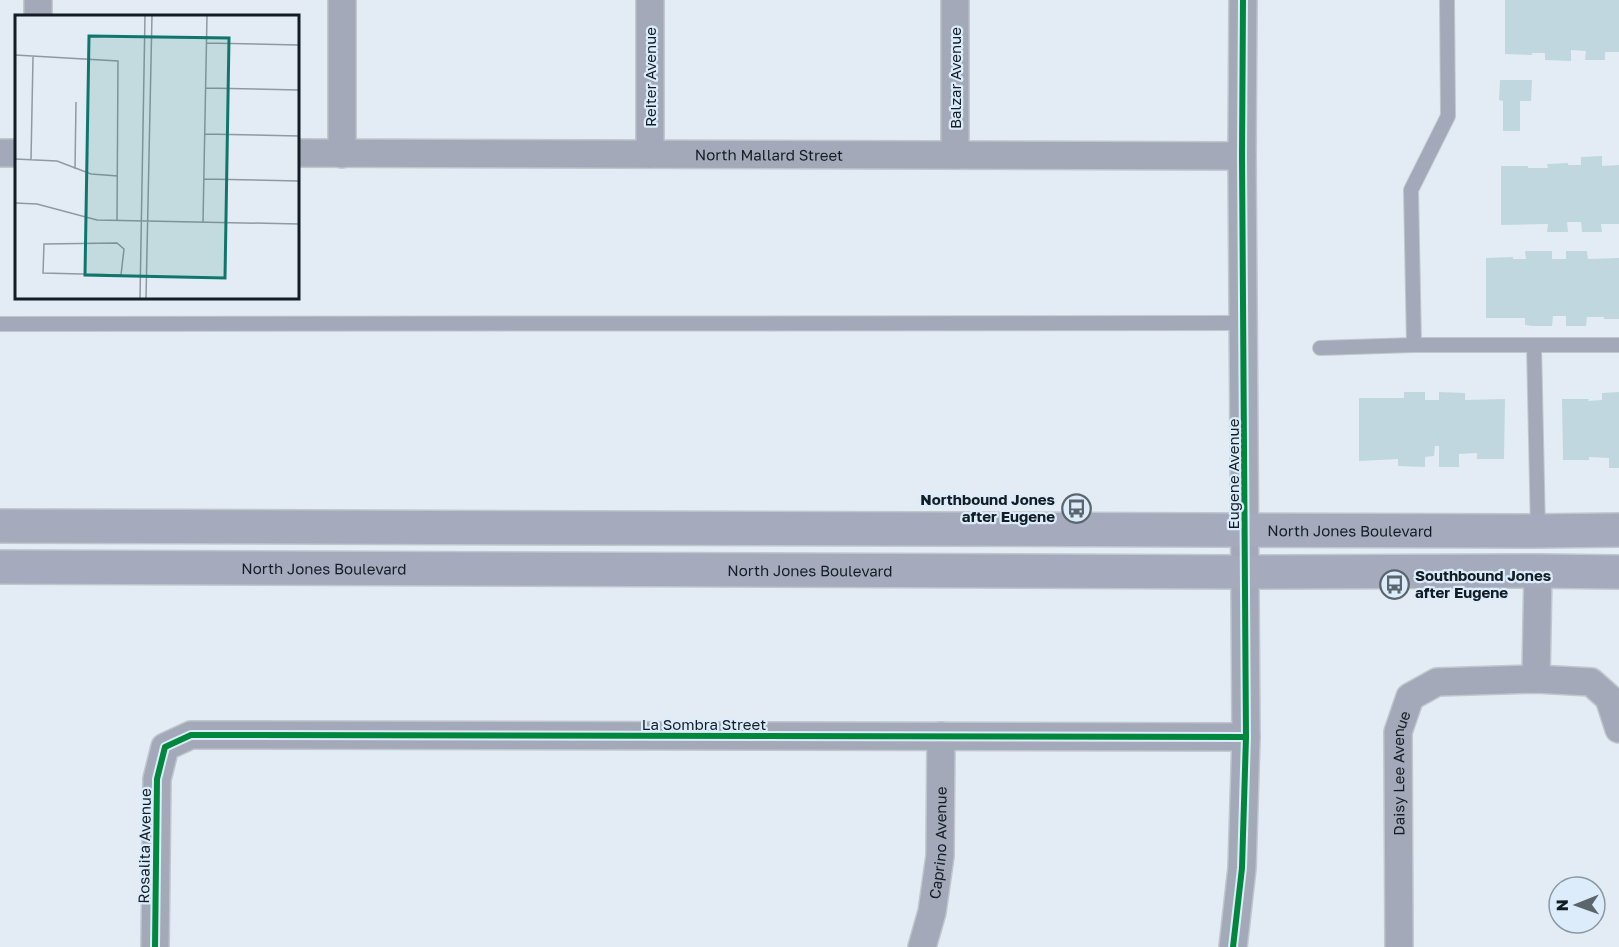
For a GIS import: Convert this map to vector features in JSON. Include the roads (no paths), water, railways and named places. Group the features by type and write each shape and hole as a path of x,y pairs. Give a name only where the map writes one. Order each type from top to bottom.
{"main road":[{"name":"North Jones Boulevard","path":"0,526 1619,530"},
{"name":"North Jones Boulevard","path":"0,567 1619,572"}],"street":[{"path":"342,0 342,154"},
{"name":"Reiter Avenue","path":"650,0 650,154"},
{"name":"Balzar Avenue","path":"955,0 955,155"},
{"name":"Eugene Avenue","path":"1233,947 1242,868 1246,736 1243,0"},
{"name":"North Mallard Street","path":"298,153 1242,156"},
{"path":"1536,679 1538,571"},
{"name":"Daisy Lee Avenue","path":"1399,947 1398,732 1410,697 1437,682 1536,679 1591,682 1609,698 1619,729"},
{"name":"La Sombra Street","path":"165,747 191,735 1246,736"},
{"name":"Caprino Avenue","path":"922,947 932,912 940,856 941,736"},
{"name":"Rosalita Avenue","path":"155,947 158,779 165,747"}],"lane":[{"path":"1414,345 1411,190 1448,116 1447,0"},
{"path":"0,324 1244,323"},
{"path":"1320,348 1414,345 1619,345"},
{"path":"1534,345 1538,531"}],"place":[{"name":"Northbound Jones after Eugene","path":"1076,508"},
{"name":"Southbound Jones after Eugene","path":"1394,584"}]}
